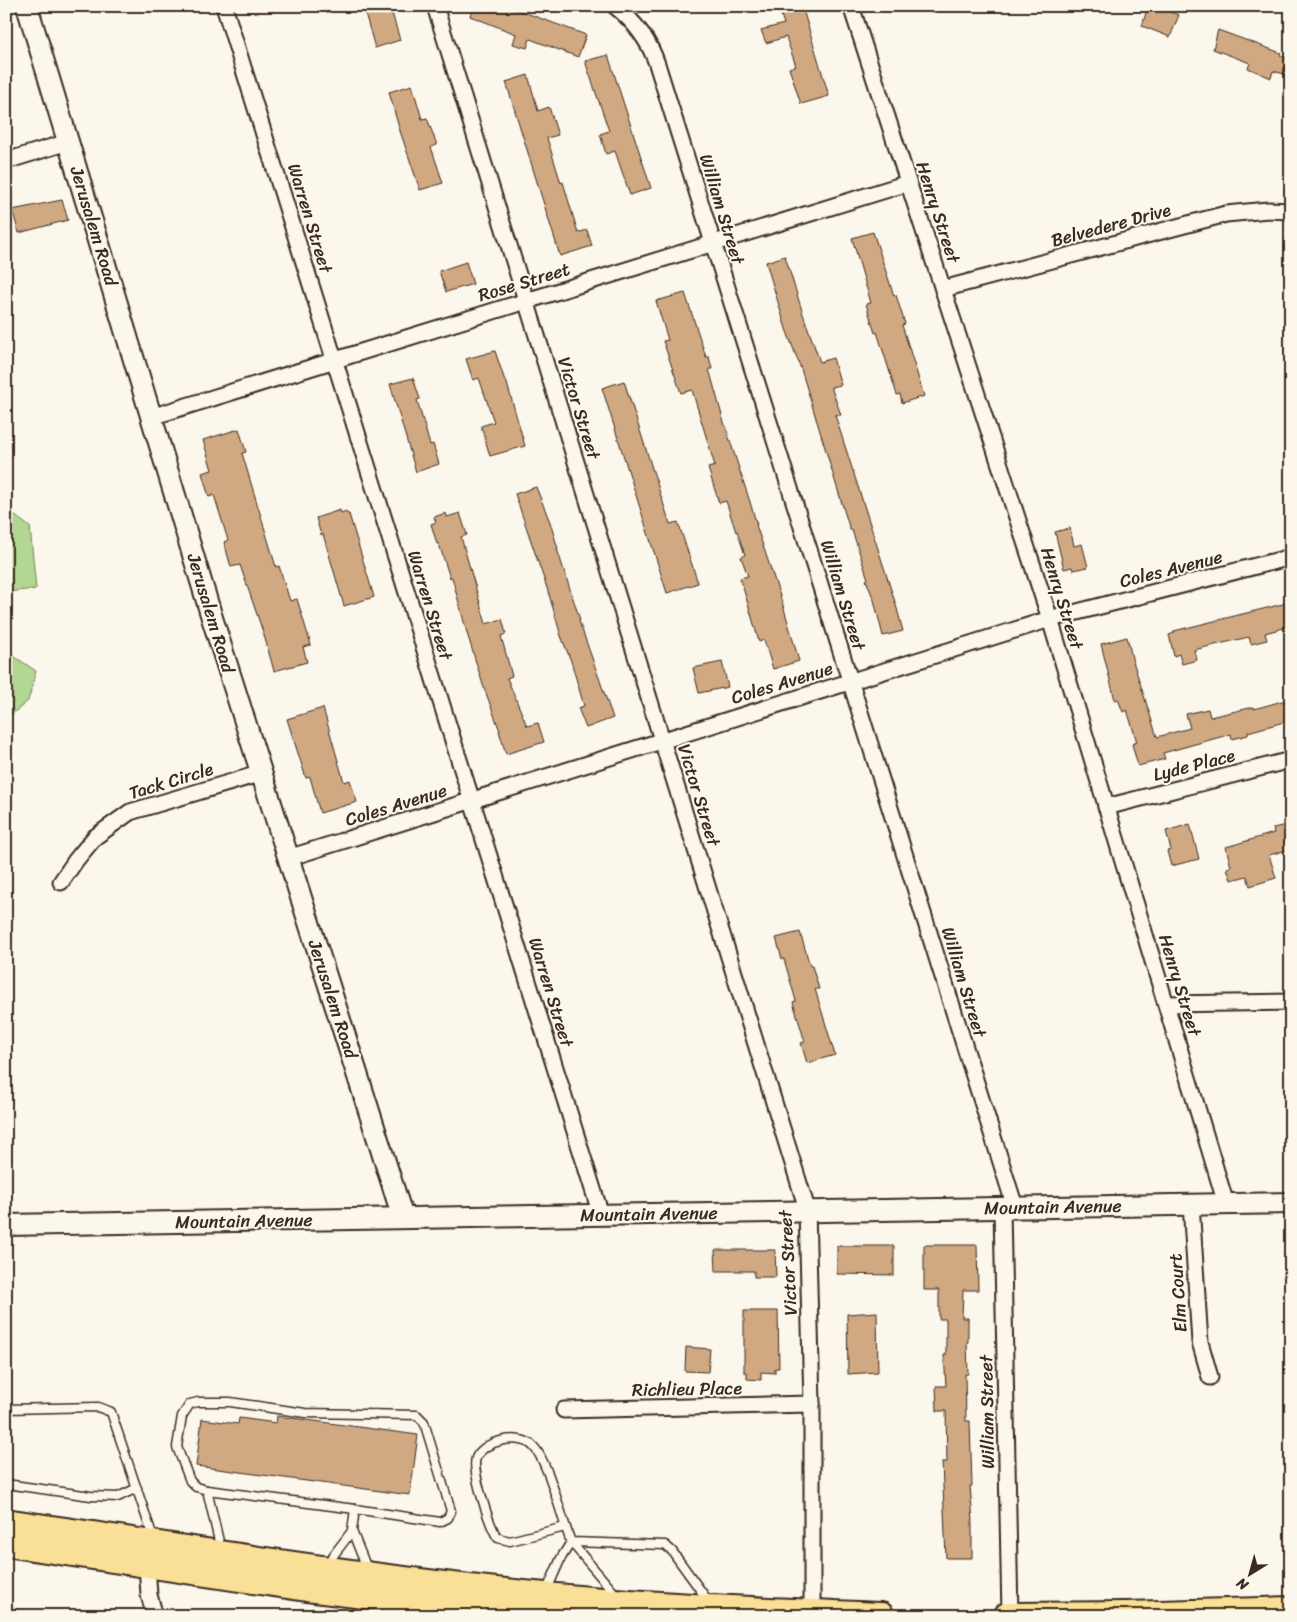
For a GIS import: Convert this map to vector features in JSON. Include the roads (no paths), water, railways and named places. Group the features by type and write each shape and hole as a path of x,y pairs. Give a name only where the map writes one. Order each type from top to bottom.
{"highway":[{"path":"6,1522 316,1590 534,1611 624,1603 714,1610 881,1616"},
{"path":"6,1544 151,1554 222,1555 370,1576 534,1611"},
{"path":"1008,1616 1126,1615 1291,1610"}],"street":[{"name":"Jerusalem Road","path":"27,6 151,417 288,858 403,1218"},
{"name":"Warren Street","path":"224,6 601,1215"},
{"name":"Victor Street","path":"435,6 807,1211 812,1404 812,1613"},
{"name":"William Street","path":"615,6 636,25 654,54 850,682 1008,1208 1008,1616"},
{"name":"Henry Street","path":"851,6 1050,619 1226,1204"},
{"path":"6,161 68,142"},
{"name":"Rose Street","path":"151,417 908,182"},
{"name":"Belvedere Drive","path":"943,289 1226,214 1268,210 1291,211"},
{"name":"Coles Avenue","path":"288,858 1050,619 1291,557"},
{"name":"Lyde Place","path":"1106,807 1291,760"},
{"name":"Tack Circle","path":"61,882 95,837 130,812 262,773"},
{"path":"1166,1004 1291,1002"},
{"name":"Mountain Avenue","path":"6,1225 1291,1203"},
{"name":"Elm Court","path":"1191,1204 1200,1342 1210,1377"},
{"name":"Richlieu Place","path":"564,1410 812,1404"},
{"path":"151,1554 149,1595 155,1616"}],"lane":[{"path":"198,1402 230,1402 305,1413 413,1414 420,1416 424,1422 451,1507 448,1518 440,1522 207,1490 196,1487 190,1481 177,1447 182,1416 190,1404 198,1402"},
{"path":"6,1409 98,1407 111,1412 137,1488 151,1554"},
{"path":"565,1527 510,1541 498,1538 492,1528 474,1468 476,1457 485,1448 500,1440 517,1439 533,1445 542,1460 571,1542 624,1603"},
{"path":"6,1484 91,1496 118,1497 137,1488"},
{"path":"207,1490 222,1555"},
{"path":"323,1570 352,1531 355,1509"},
{"path":"352,1531 370,1576"},
{"path":"571,1542 656,1543 665,1545 672,1551 714,1610"},
{"path":"534,1611 571,1542"}]}
